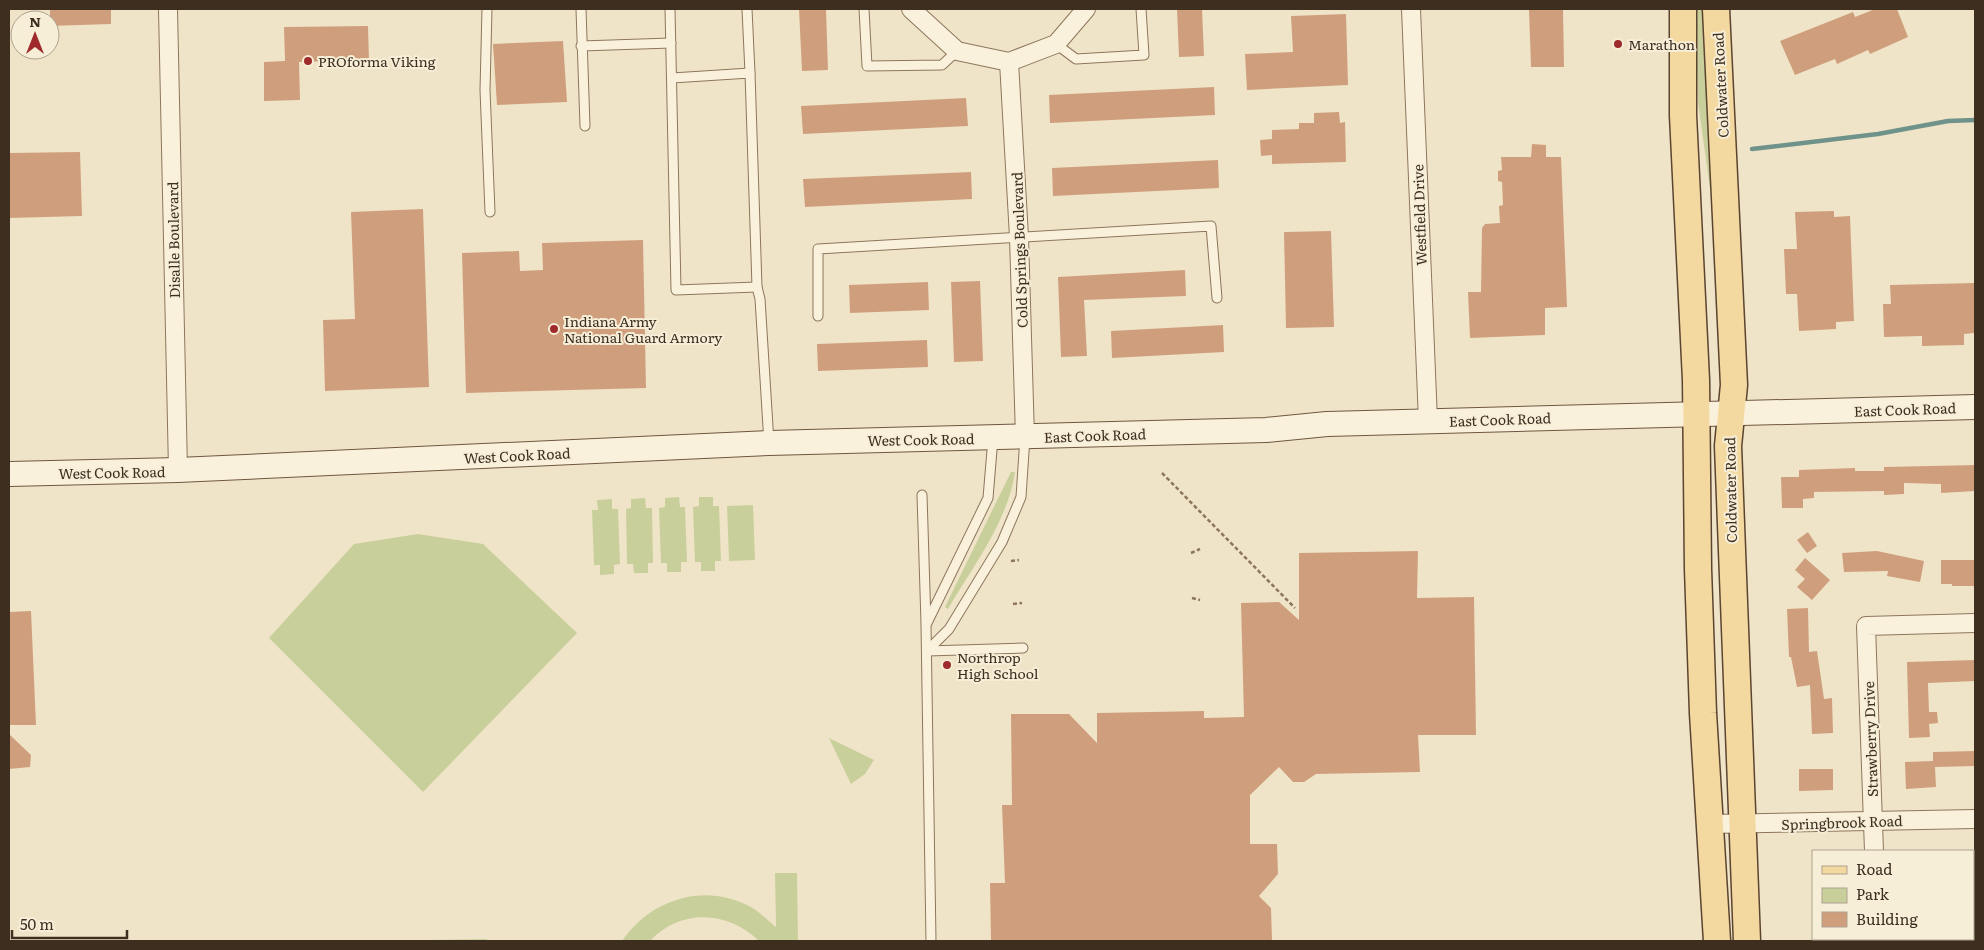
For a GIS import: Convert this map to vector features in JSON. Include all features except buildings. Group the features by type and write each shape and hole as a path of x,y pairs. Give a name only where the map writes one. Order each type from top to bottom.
{"main road":[{"path":"1683,9 1683,115 1696,414 1698,588 1717,941"},
{"name":"Coldwater Road","path":"1716,9 1733,367 1728,455 1734,646 1744,824 1747,941"},
{"name":"East Cook Road","path":"1025,437 1266,430 1326,424 1696,414 1731,415 1975,407"},
{"name":"West Cook Road","path":"9,474 178,470 769,443 1025,437"}],"street":[{"name":"Disalle Boulevard","path":"168,9 178,470"},
{"path":"911,9 957,51 1009,62 1056,44 1086,9"},
{"name":"Westfield Drive","path":"1411,9 1428,421"},
{"name":"Cold Springs Boulevard","path":"1009,62 1019,237 1025,437"},
{"name":"Strawberry Drive","path":"1874,850 1866,626 1975,623"},
{"name":"Springbrook Road","path":"1710,824 1975,819"}],"lane":[{"path":"486,9 485,90 490,212"},
{"path":"581,9 585,126"},
{"path":"670,9 676,290 757,287"},
{"path":"747,9 757,287 760,299 769,443"},
{"path":"864,9 867,66 942,65 957,51"},
{"path":"1056,44 1076,59 1144,55 1141,9"},
{"path":"581,46 671,42"},
{"path":"672,78 750,73"},
{"path":"818,316 818,249 1212,226 1217,298"},
{"path":"927,651 949,629 1002,542 1021,497 1025,437"},
{"path":"926,625 988,498 993,438"},
{"path":"922,495 927,651 931,941"},
{"path":"927,651 1023,648"}],"path":[{"path":"1162,473 1295,608"},
{"path":"1191,553 1200,549"},
{"path":"1011,561 1020,560"},
{"path":"1192,598 1200,600"},
{"path":"1012,604 1022,602"}],"green space":[{"path":"1695,9 1705,9 1717,238 1698,103"},
{"path":"1011,472 1015,472 1011,490 997,526 948,609 945,607"},
{"path":"679,497 680,507 685,507 687,562 681,562 681,572 667,572 667,563 661,563 659,508 665,507 665,498"},
{"path":"699,497 713,497 713,506 719,506 721,561 715,561 715,571 701,571 701,562 695,562 693,507 699,506"},
{"path":"645,498 646,508 652,508 653,563 648,563 648,573 634,573 633,564 627,564 626,509 631,508 631,499"},
{"path":"612,499 612,509 618,509 620,564 614,565 614,574 600,575 600,565 594,565 592,510 598,510 597,500"},
{"path":"753,505 755,560 729,561 727,506"},
{"path":"418,534 483,544 577,633 423,792 269,638 354,544"},
{"path":"829,738 874,760 865,774 851,784"},
{"path":"775,873 797,873 798,941 759,941 747,931 733,924 719,919 704,917 676,923 662,930 650,941 622,941 647,915 679,899 696,896 714,896 731,899 753,908 776,927"},
{"path":"487,939 487,941 369,941"}],"waterway":[{"path":"1752,149 1878,134 1948,121 1975,120"}],"place":[{"name":"Marathon","path":"1618,44"},
{"name":"PROforma Viking","path":"308,61"},
{"name":"Indiana Army National Guard Armory","path":"554,329"},
{"name":"Northrop High School","path":"947,665"}]}
